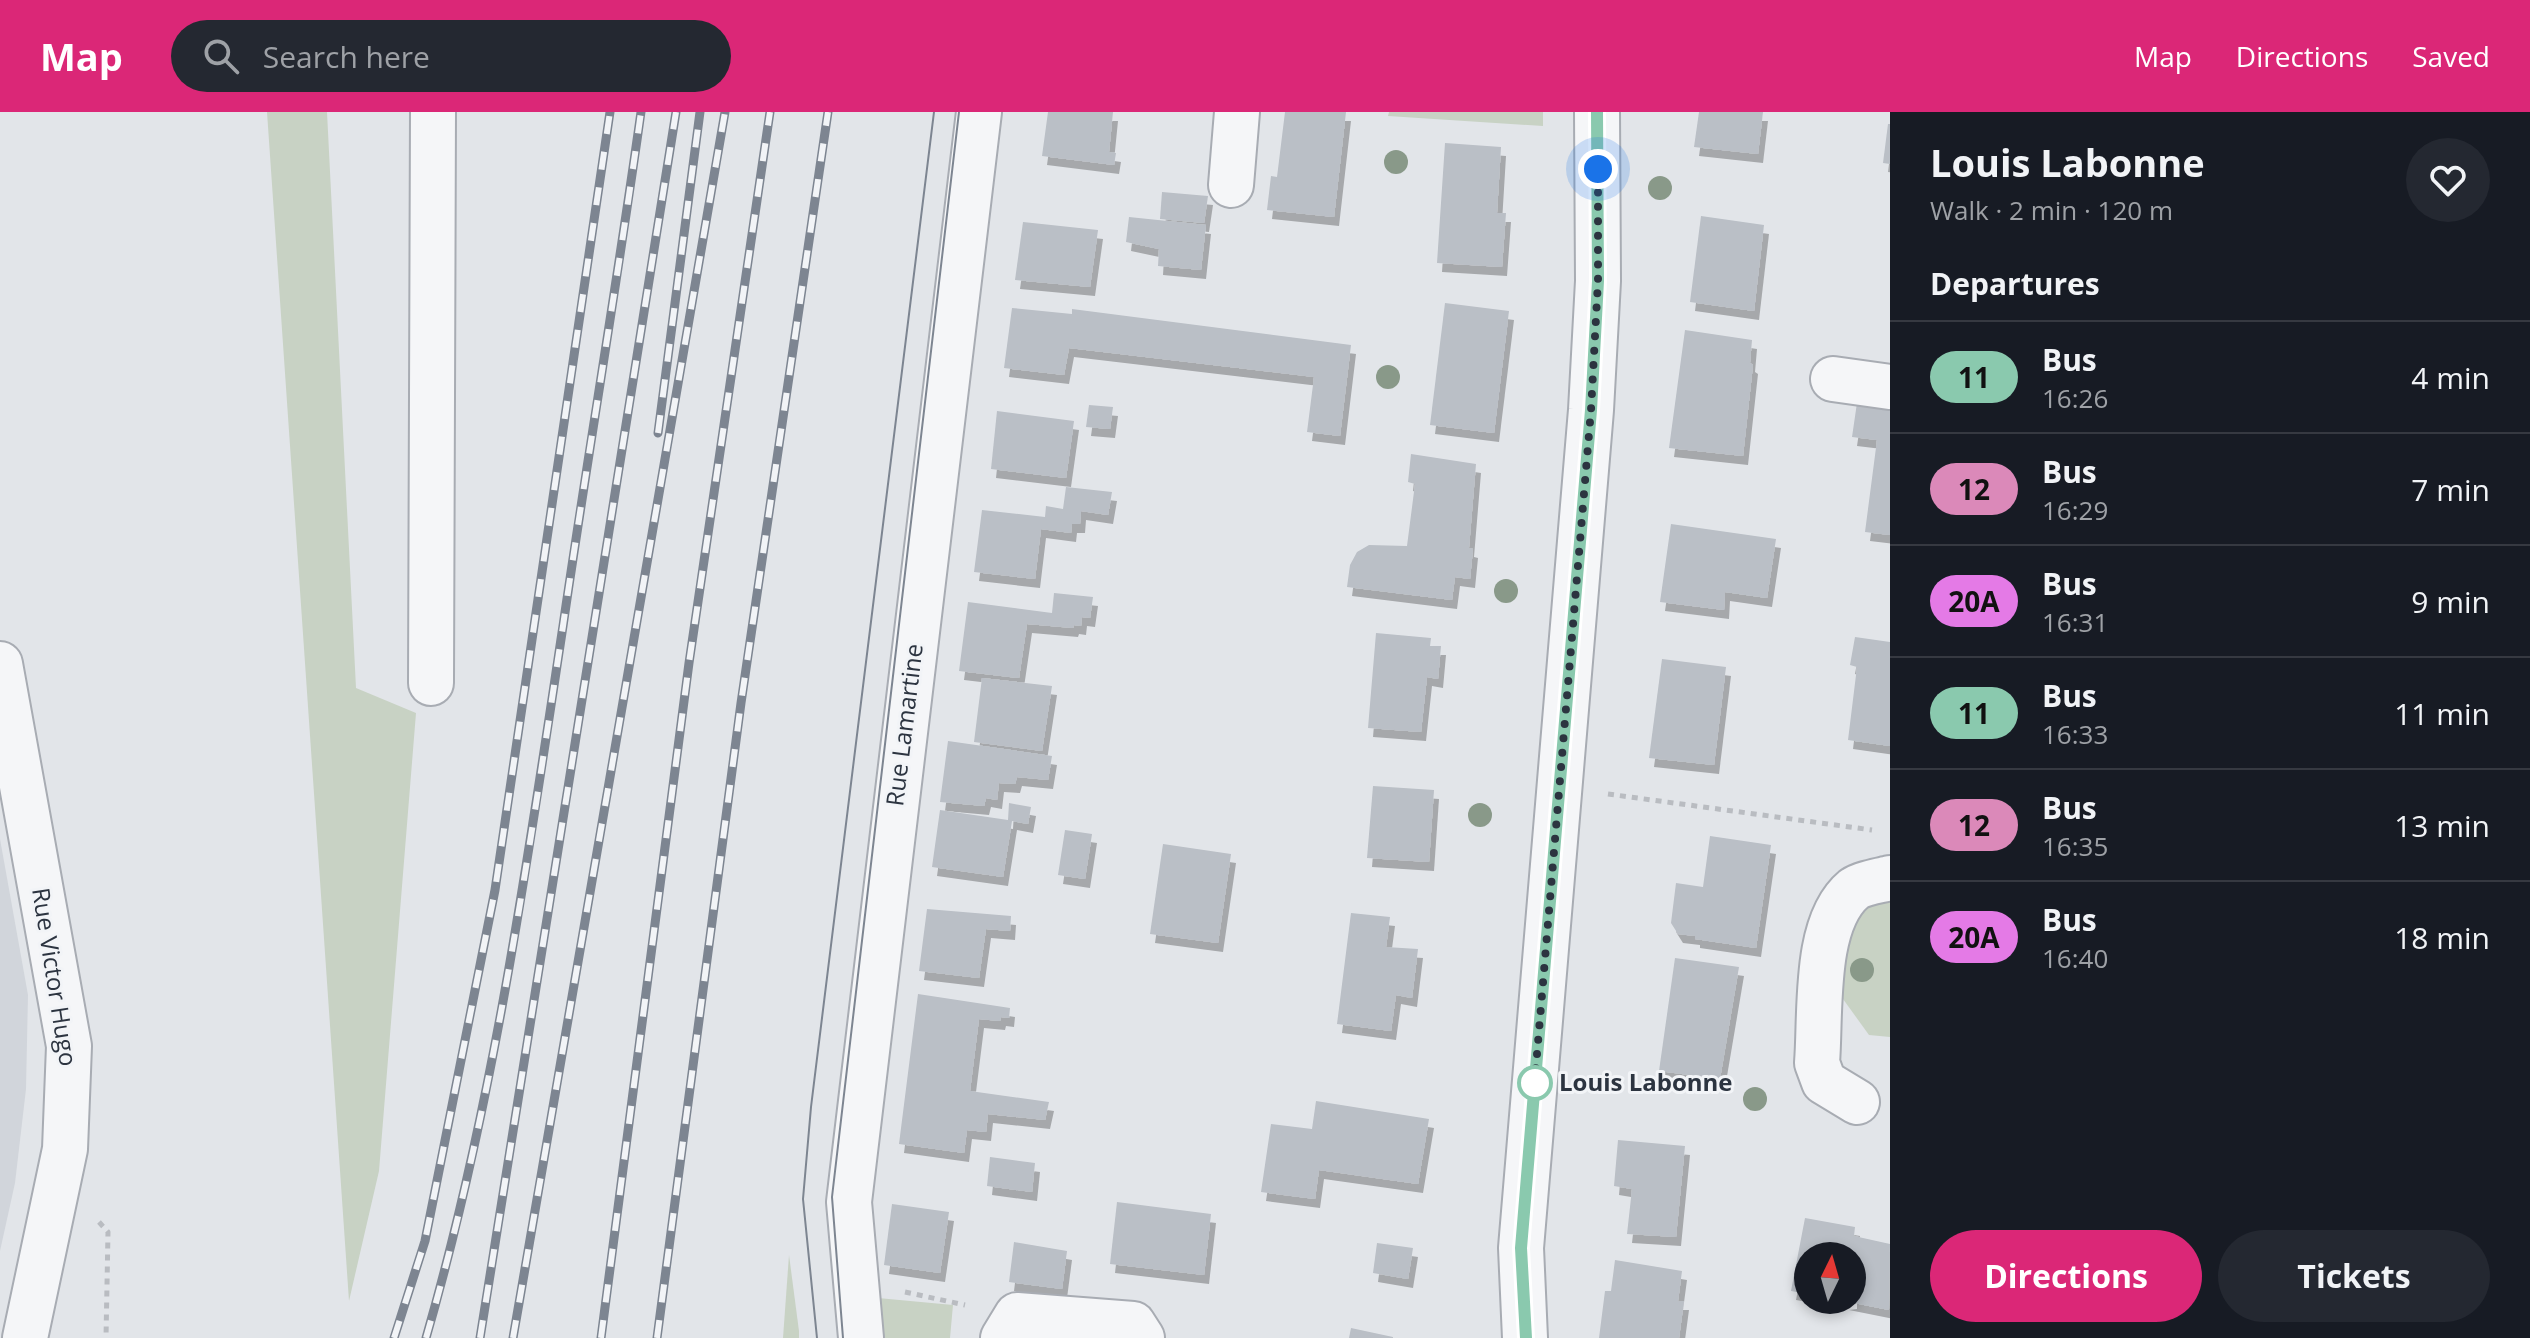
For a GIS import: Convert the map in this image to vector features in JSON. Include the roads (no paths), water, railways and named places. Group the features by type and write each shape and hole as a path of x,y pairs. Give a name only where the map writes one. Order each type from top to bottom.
{"street":[{"path":"431,683 433,112"},
{"name":"Rue Lamartine","path":"861,1338 851,1187 979,112"},
{"path":"1231,185 1237,112"},
{"path":"1525,1338 1521,1248 1591,410 1598,281 1597,112"},
{"path":"1833,379 1890,387"},
{"name":"Rue Victor Hugo","path":"0,664 69,1046 65,1149 25,1338"},
{"path":"1857,1102 1824,1082 1817,1063 1826,934 1837,910 1856,888 1890,878"},
{"path":"1496,1338 1521,1248"},
{"path":"1010,1327 1133,1324 1142,1338"}],"tram line":[{"path":"817,1338 803,1199 811,1107 934,112"},
{"path":"843,1338 832,1197 959,112"}],"railway":[{"path":"394,1338 425,1241 495,890 610,112"},
{"path":"426,1338 471,1162 506,984 641,112"},
{"path":"480,1338 676,112"},
{"path":"658,433 700,112"},
{"path":"513,1338 725,112"},
{"path":"601,1338 689,663 770,112"},
{"path":"657,1338 741,703 828,112"}],"place":[{"name":"Louis Labonne","path":"1535,1083"}]}
